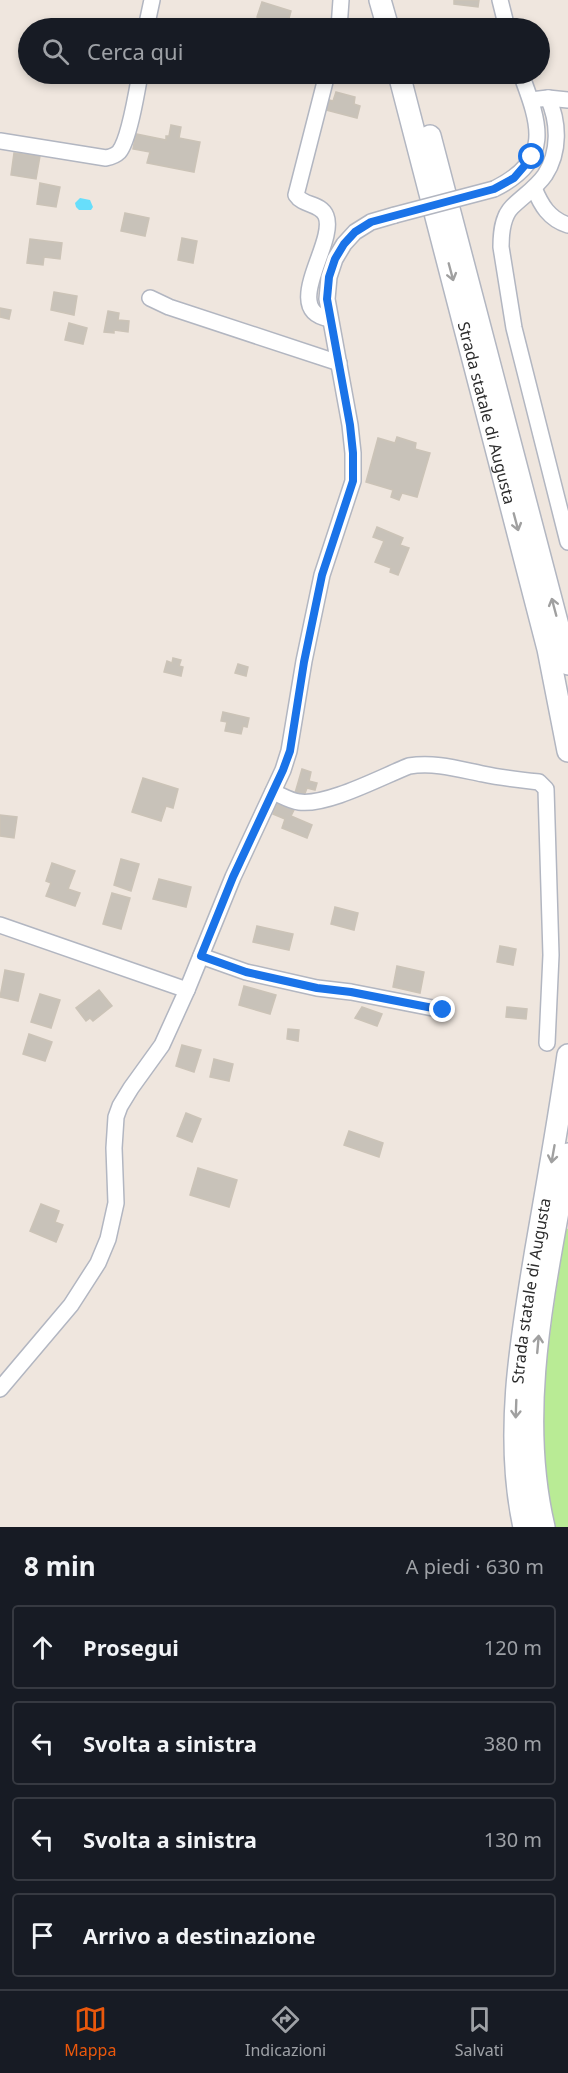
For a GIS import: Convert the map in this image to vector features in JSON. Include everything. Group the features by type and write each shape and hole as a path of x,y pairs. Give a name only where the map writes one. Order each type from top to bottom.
{"main road":[{"path":"380,0 385,18"},
{"path":"395,0 400,18"},
{"name":"Strada statale di Augusta","path":"402,84 548,649 568,751"},
{"name":"Strada statale di Augusta","path":"417,84 568,664"},
{"name":"Strada statale di Augusta","path":"524,1527 517,1471 516,1430 522,1330 568,1055"},
{"name":"Strada statale di Augusta","path":"544,1527 535,1480 534,1387 538,1332 568,1154"}],"street":[{"path":"148,18 152,0"},
{"path":"340,18 342,0"},
{"path":"500,0 504,18"},
{"path":"0,141 106,159 115,156 126,139 138,84"},
{"path":"324,84 296,195 300,202 320,208 325,214 327,224 325,239 316,263 309,300 313,312 318,317 330,319"},
{"path":"0,1389 71,1305 98,1263 108,1239 116,1203 114,1148 116,1117 131,1088 162,1045 188,990 233,877 290,751 304,662 322,575 353,481 353,453 327,299 329,277 339,251 355,232 371,222 494,189 514,178 532,157 538,131 537,117 525,84"},
{"path":"531,100 548,98 568,100"},
{"path":"548,98 554,110 557,133 555,147 545,175 511,208 501,234 501,247 514,328 568,542"},
{"path":"534,188 542,206 558,222 568,225"},
{"path":"150,298 169,307 339,363"},
{"path":"273,792 295,802 330,798 409,766 423,764 539,782 546,789 551,955 547,1042"},
{"path":"0,926 188,990"},
{"path":"201,956 246,972 317,988 351,992 443,1010"}],"green space":[{"path":"566,1228 568,1229 568,1527 554,1527 547,1490 543,1415 549,1340"}],"water":[{"path":"80,198 90,200 93,207 91,210 79,210 76,207 75,203"}],"building":[{"path":"454,0 479,0 478,7 454,4"},
{"path":"262,2 291,11 289,18 257,17"},
{"path":"336,92 355,97 354,104 360,106 357,118 326,110 329,100 333,101"},
{"path":"171,125 181,127 179,138 200,142 194,172 147,163 150,152 133,149 136,134 166,140"},
{"path":"14,153 40,156 36,179 11,175"},
{"path":"40,183 60,187 56,207 37,204"},
{"path":"125,213 149,218 145,236 121,231"},
{"path":"182,238 197,241 193,263 178,260"},
{"path":"30,239 62,243 60,259 44,257 43,265 27,263"},
{"path":"54,292 77,296 74,315 51,310"},
{"path":"0,308 11,310 9,319 0,317"},
{"path":"108,311 119,313 118,320 129,321 128,332 114,330 114,333 104,332"},
{"path":"69,323 87,328 83,344 65,340"},
{"path":"397,437 416,443 415,449 430,453 417,497 402,493 399,500 391,497 393,490 366,482 378,438 395,443"},
{"path":"377,527 403,538 400,545 409,548 398,575 390,572 391,568 375,562 384,541 373,537"},
{"path":"173,658 181,660 179,666 183,667 181,676 164,672 167,661 172,663"},
{"path":"238,664 248,667 246,676 235,673"},
{"path":"223,712 249,718 247,727 243,726 241,734 225,731 227,722 221,721"},
{"path":"302,769 311,772 309,781 317,783 315,790 307,788 304,796 295,793"},
{"path":"143,778 178,789 173,808 166,806 161,821 132,812"},
{"path":"278,801 295,808 291,816 312,825 307,838 282,828 285,819 273,814"},
{"path":"0,815 17,817 14,838 0,836"},
{"path":"121,859 139,864 131,891 114,885"},
{"path":"52,863 75,871 68,889 80,893 75,906 46,896 51,883 46,881"},
{"path":"159,879 191,887 186,907 153,899"},
{"path":"112,893 130,898 121,929 103,924"},
{"path":"335,907 358,913 354,930 331,924"},
{"path":"257,926 293,934 289,950 253,942"},
{"path":"500,946 516,949 513,965 497,962"},
{"path":"397,966 424,972 420,993 393,987"},
{"path":"5,970 24,974 18,1001 0,997"},
{"path":"244,986 276,995 270,1014 239,1005"},
{"path":"99,990 112,1006 93,1021 90,1018 86,1021 76,1008"},
{"path":"40,994 60,1000 51,1028 31,1022"},
{"path":"362,1007 382,1014 377,1026 355,1018"},
{"path":"507,1007 527,1009 526,1019 506,1017"},
{"path":"288,1029 299,1030 298,1041 287,1039"},
{"path":"29,1034 52,1042 45,1061 23,1054"},
{"path":"182,1045 201,1050 194,1072 176,1066"},
{"path":"214,1059 233,1064 229,1081 210,1077"},
{"path":"186,1113 201,1119 192,1142 177,1136"},
{"path":"349,1131 383,1143 379,1157 344,1145"},
{"path":"198,1168 237,1180 229,1207 190,1195"},
{"path":"41,1204 59,1211 55,1222 63,1225 56,1242 30,1231"}],"route":[{"path":"443,1010 351,992 317,988 246,972 201,956 233,877 290,751 304,662 322,575 353,481 350,425 327,299 329,277 335,259 355,232 371,222 494,189 514,178 525,168 532,157"}]}
